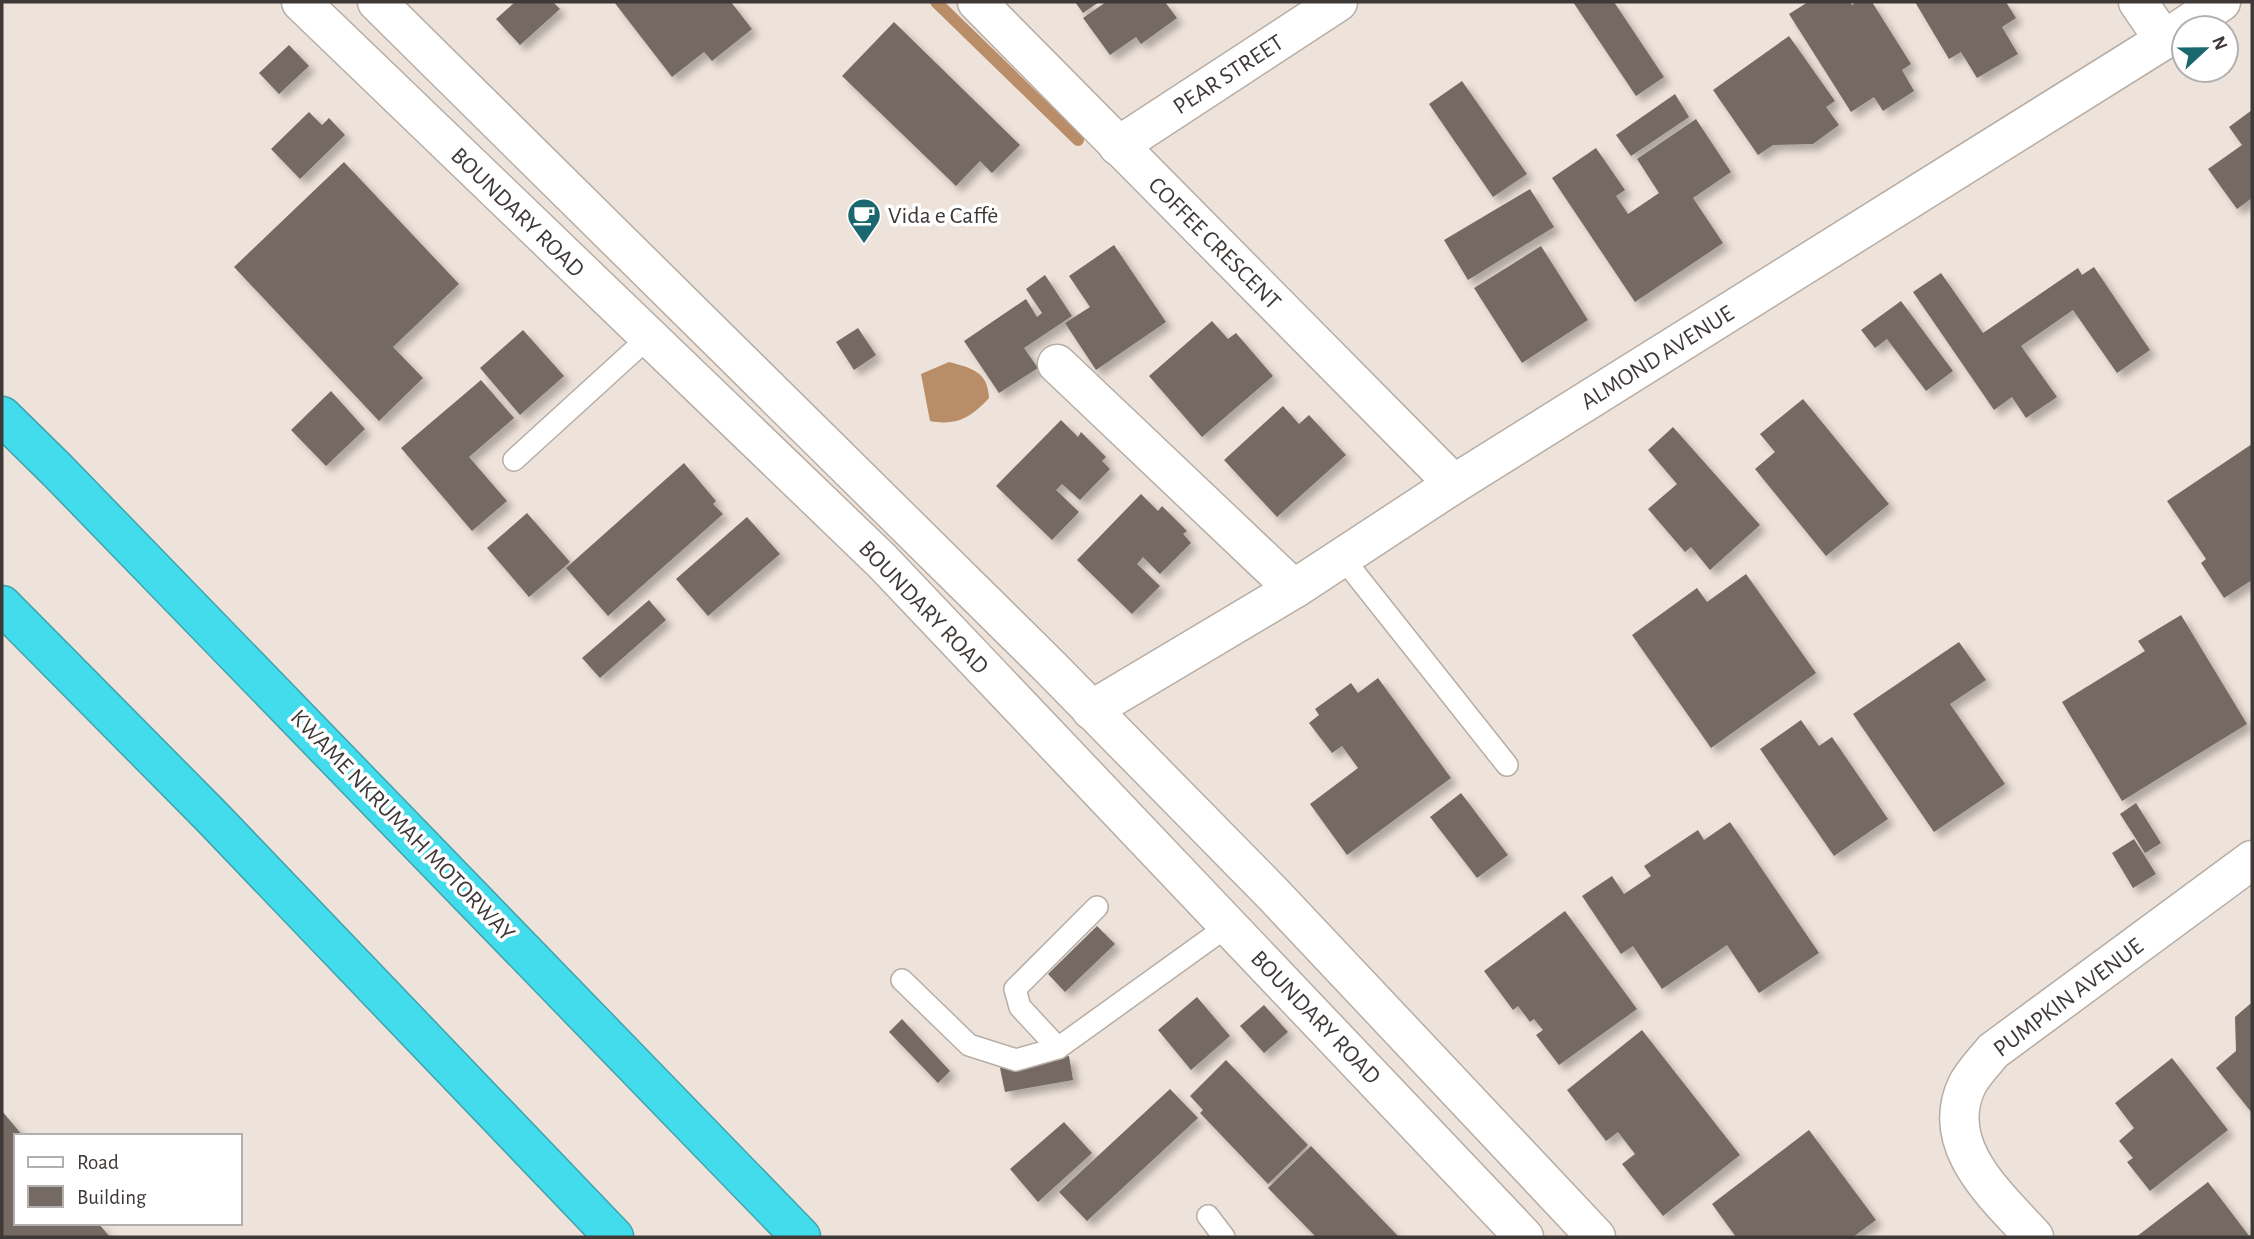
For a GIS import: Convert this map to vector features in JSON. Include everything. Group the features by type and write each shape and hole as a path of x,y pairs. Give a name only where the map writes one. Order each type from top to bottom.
{"highway":[{"name":"KWAME NKRUMAH MOTORWAY","path":"2,416 126,540 801,1237"},
{"path":"2,606 211,816 614,1237"}],"main road":[{"name":"BOUNDARY ROAD","path":"301,2 882,561 1229,925 1511,1233"},
{"name":"BOUNDARY ROAD","path":"377,2 1274,895 1596,1237"},
{"name":"COFFEE CRESCENT","path":"977,2 1454,484"},
{"name":"PEAR STREET","path":"1118,146 1338,2"},
{"path":"2138,2 2164,40"},
{"name":"ALMOND AVENUE","path":"1091,710 1294,589 1454,484 2221,2"},
{"path":"1056,364 1294,589"},
{"name":"PUMPKIN AVENUE","path":"2034,1237 1994,1192 1967,1155 1961,1138 1959,1119 1960,1102 1968,1082 1993,1051 2252,860"}],"lane":[{"path":"514,460 649,337"},
{"path":"1342,556 1507,765"},
{"path":"1058,1048 1020,1007 1015,989 1097,907"},
{"path":"902,980 969,1045 1016,1060 1058,1048 1229,925"},
{"path":"1208,1216 1224,1237"}],"shaded area":[{"path":"949,362 971,369 982,376 989,398 976,411 962,419 948,422 930,421 921,374"}],"building":[{"path":"515,2 553,2 560,9 520,45 496,19"},
{"path":"614,2 731,2 752,29 712,61 704,52 672,77"},
{"path":"1075,2 1099,2 1083,13"},
{"path":"1106,2 1165,2 1177,18 1141,44 1136,37 1110,55 1083,18"},
{"path":"1573,2 1614,2 1664,77 1636,96"},
{"path":"1808,2 1850,2 1852,5 1856,2 1872,2 1911,64 1902,70 1914,91 1883,111 1874,97 1851,112 1789,14"},
{"path":"1915,2 2006,2 2016,18 2002,27 2018,54 1977,78 1961,52 1949,59"},
{"path":"894,22 1020,145 992,173 980,161 956,186 842,76"},
{"path":"1789,36 1835,101 1826,107 1839,125 1813,144 1773,145 1758,155 1713,90"},
{"path":"289,45 309,66 279,94 259,73"},
{"path":"1462,81 1527,174 1493,197 1429,104"},
{"path":"1675,94 1689,117 1631,156 1616,135"},
{"path":"2252,110 2252,198 2237,209 2208,169 2242,145 2229,127"},
{"path":"309,112 322,125 329,118 345,135 300,179 271,149"},
{"path":"1696,119 1731,172 1693,198 1723,243 1635,302 1552,178 1596,148 1625,190 1616,196 1628,214 1659,193 1637,159"},
{"path":"344,162 459,284 393,347 423,378 379,421 234,267"},
{"path":"1530,189 1554,227 1468,280 1444,240"},
{"path":"1114,245 1166,322 1096,370 1065,323 1090,307 1069,276"},
{"path":"1541,246 1588,320 1522,363 1474,288"},
{"path":"2094,267 2150,350 2117,373 2073,310 2021,346 2057,397 2026,418 2012,397 1994,410 1913,292 1941,273 1983,333 2078,268 2082,275"},
{"path":"1045,275 1072,316 1024,348 1038,368 999,393 964,341 1026,299 1037,317 1042,313 1026,289"},
{"path":"1901,301 1953,371 1926,391 1887,339 1875,348 1861,330"},
{"path":"1212,321 1228,339 1236,333 1273,376 1202,437 1149,376"},
{"path":"858,328 876,355 854,370 836,342"},
{"path":"523,330 564,376 520,415 480,368"},
{"path":"481,380 514,418 469,457 507,501 472,531 401,448"},
{"path":"331,391 365,429 326,466 291,430"},
{"path":"1803,399 1889,504 1826,556 1755,469 1775,452 1760,434"},
{"path":"1283,406 1299,424 1309,415 1346,455 1277,517 1224,460"},
{"path":"1061,420 1078,437 1081,432 1106,457 1102,461 1110,469 1080,500 1062,484 1056,490 1079,512 1052,540 996,486"},
{"path":"1673,427 1760,525 1710,570 1691,547 1685,552 1648,509 1677,484 1648,450"},
{"path":"2252,444 2252,580 2224,598 2201,563 2206,559 2167,501"},
{"path":"684,463 716,501 713,504 723,514 608,616 566,568"},
{"path":"1141,494 1158,511 1162,506 1187,531 1183,534 1191,543 1160,574 1143,557 1137,564 1160,586 1132,614 1077,560"},
{"path":"527,513 570,562 529,597 487,548"},
{"path":"747,517 780,554 708,616 676,579"},
{"path":"1746,574 1816,673 1711,748 1632,635 1697,588 1707,602"},
{"path":"649,600 666,620 600,678 582,658"},
{"path":"2181,615 2247,724 2122,801 2062,702 2145,651 2138,641"},
{"path":"1959,642 1986,680 1950,704 2005,784 1934,832 1853,714"},
{"path":"1378,678 1451,778 1347,855 1310,804 1358,768 1342,746 1332,753 1309,723 1319,715 1315,709 1351,683 1358,693"},
{"path":"1801,720 1819,746 1832,737 1888,819 1834,856 1760,749"},
{"path":"1461,793 1508,855 1477,878 1430,817"},
{"path":"2136,803 2161,843 2145,853 2120,814"},
{"path":"1730,822 1819,953 1759,993 1727,945 1662,989 1633,946 1621,954 1582,896 1612,876 1624,894 1651,876 1644,866 1698,830 1704,840"},
{"path":"2134,839 2156,874 2133,888 2112,853"},
{"path":"1565,911 1637,1009 1559,1065 1536,1035 1543,1030 1534,1019 1530,1022 1518,1006 1513,1010 1484,971"},
{"path":"1097,926 1115,944 1065,992 1048,974"},
{"path":"1197,997 1230,1036 1191,1070 1158,1030"},
{"path":"2250,1004 2252,1113 2216,1068 2236,1051 2235,1017"},
{"path":"1264,1005 1288,1032 1264,1053 1240,1026"},
{"path":"902,1019 950,1071 938,1083 889,1032"},
{"path":"1642,1030 1740,1155 1663,1216 1622,1164 1635,1154 1618,1132 1606,1141 1567,1090"},
{"path":"1069,1056 1073,1080 1005,1092 1000,1068"},
{"path":"2172,1058 2228,1130 2150,1191 2127,1162 2133,1158 2119,1141 2134,1128 2115,1103"},
{"path":"1226,1060 1308,1145 1268,1184 1200,1113 1203,1110 1190,1096"},
{"path":"1170,1089 1198,1118 1087,1221 1059,1192"},
{"path":"2,1111 21,1134 14,1134 14,1225 100,1225 110,1237 2,1237"},
{"path":"1064,1122 1092,1153 1038,1202 1010,1169"},
{"path":"1809,1130 1876,1220 1853,1237 1736,1237 1712,1204"},
{"path":"1311,1146 1399,1237 1316,1237 1268,1188"},
{"path":"2208,1182 2250,1237 2136,1237"}],"waterway":[{"path":"936,2 1078,140"}],"place":[{"name":"Vida e Caffė","path":"864,245"}]}
